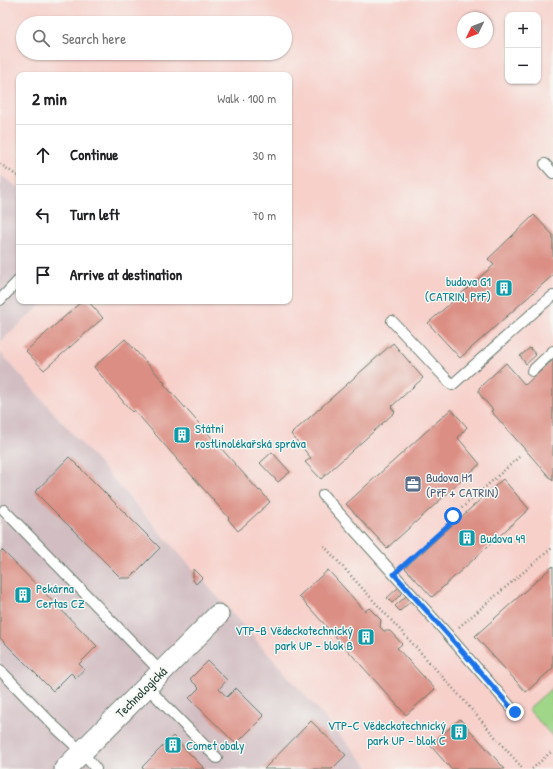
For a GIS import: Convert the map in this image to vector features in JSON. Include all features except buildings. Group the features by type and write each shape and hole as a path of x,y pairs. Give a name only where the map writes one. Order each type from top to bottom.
{"street":[{"name":"Technologická","path":"64,769 218,615"}],"lane":[{"path":"545,164 553,173"},
{"path":"0,300 16,283"},
{"path":"392,321 452,385 544,302 553,296"},
{"path":"532,371 553,351"},
{"path":"323,495 515,712"},
{"path":"4,510 154,680 217,758"},
{"path":"0,670 54,726 82,752 96,769"}],"path":[{"path":"0,164 16,175"},
{"path":"394,574 455,519 453,516 519,457"},
{"path":"324,546 523,769"},
{"path":"449,636 553,547"},
{"path":"532,769 551,752"}],"shaded area":[{"path":"0,0 553,0 553,769 370,769 0,352 0,342 43,304 292,304 292,72 16,72 16,186 0,175"},
{"path":"0,175 16,186 16,304 43,304 0,342"},
{"path":"0,352 320,712 370,769 0,769"}],"green space":[{"path":"553,687 553,737 528,709"}],"place":[{"name":"budova G1 (CATRIN, PřF)","path":"504,288"},
{"name":"Státní rostlinolékařská správa","path":"182,435"},
{"name":"Budova H1 (PřF + CATRIN)","path":"413,484"},
{"name":"Budova 49","path":"467,538"},
{"name":"Pekárna Certas CZ","path":"23,595"},
{"name":"VTP-B Vědeckotechnický park UP – blok B","path":"366,637"},
{"name":"VTP-C Vědeckotechnický park UP – blok C","path":"459,732"},
{"name":"Comet obaly","path":"173,745"}],"route":[{"path":"453,516 455,519 394,574 515,712"}]}
